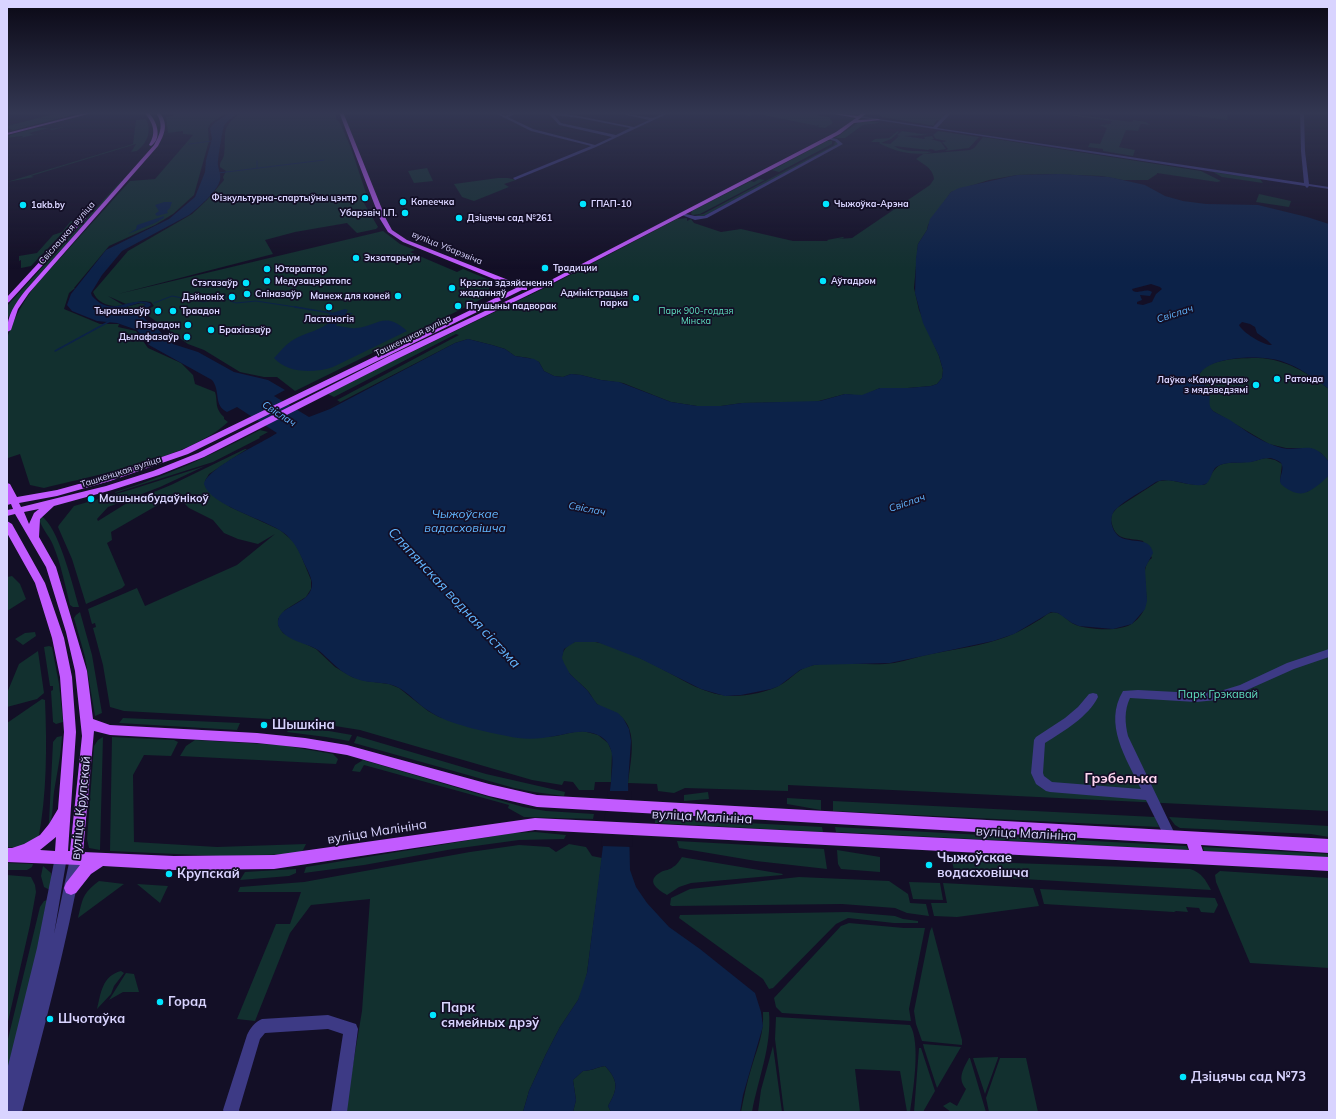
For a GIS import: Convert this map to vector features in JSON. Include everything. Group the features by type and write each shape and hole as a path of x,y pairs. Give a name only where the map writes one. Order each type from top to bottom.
{"main road":[{"name":"Свіслацкая вуліца","path":"7,301 134,164"},
{"name":"Свіслацкая вуліца","path":"7,330 15,310 27,292 140,164"},
{"name":"вуліца Убарэвіча","path":"361,164 383,219 390,231 405,241 530,292"},
{"path":"565,267 767,164"},
{"name":"Ташкенцкая вуліца","path":"10,502 57,492 133,471 185,452 295,407 394,357 530,292 777,164"},
{"path":"674,212 681,214"},
{"name":"Ташкенцкая вуліца","path":"7,513 104,490 156,473 201,455 286,402 533,282"},
{"path":"7,294 17,290"},
{"name":"вуліца Крупскай","path":"7,486 10,502 18,511 51,567 71,632 81,671 88,721 88,736 76,858"},
{"path":"34,537 33,525 36,517 57,502"},
{"name":"вуліца Крупскай","path":"7,524 40,583 58,638 66,677 70,732 61,857"},
{"name":"вуліца Малініна","path":"88,721 92,725 110,730"},
{"name":"вуліца Малініна","path":"68,758 75,746 88,736 97,732 110,730 257,738 312,744 347,750 489,790 537,801 1329,846"},
{"path":"8,855 27,849 45,840 53,831 65,809"},
{"name":"вуліца Малініна","path":"8,855 174,863 274,862 312,858 530,824 1329,864"},
{"path":"1191,838 1199,857"},
{"path":"71,888 86,869 103,859"}],"street":[{"path":"515,179 551,164"},
{"path":"681,214 696,218 705,217 803,164"},
{"path":"1168,164 1329,189"},
{"path":"1306,164 1307,186"},
{"path":"1170,836 1122,736 1120,723 1121,709 1124,699 1128,694 1188,697 1217,696 1239,689 1287,667 1329,653"},
{"path":"1094,697 1082,712 1062,728 1040,740 1037,773 1040,780 1050,787 1150,795"},
{"name":"вуліца Крупскай","path":"7,1098 38,981 61,857"},
{"name":"вуліца Крупскай","path":"14,1112 41,1015 71,888 76,858"},
{"path":"232,1112 231,1110 254,1035 262,1026 328,1022 351,1029 339,1112"}],"green space":[{"path":"70,164 31,176 34,177 7,182"},
{"path":"168,164 203,164 194,195 173,214 155,225 109,246 75,288 69,293 64,309 100,324 119,324 118,327 136,331 148,348 181,363 193,375 195,384 215,392 219,411 228,422 211,435 190,446 141,464 44,488 30,485 20,454 8,458 7,454 7,338 19,310 35,286 130,181 155,179"},
{"path":"356,164 366,193 364,203 378,227 376,229 357,233 347,223 295,232 265,240 273,254 118,294 383,231 400,244 415,250 410,252 457,272 463,269 497,283 489,285 489,290 494,290 478,301 295,391 277,377 264,377 240,372 204,350 188,344 143,312 154,306 151,302 143,301 126,304 108,296 123,305 114,306 105,304 98,300 93,292 128,251 192,214 207,200 224,180 223,177 226,171 220,167 220,165"},
{"path":"783,164 794,164 779,172 772,170"},
{"path":"798,164 802,164 704,216 694,216 703,214"},
{"name":"Парк 900-годдзя Мінска","path":"923,164 1158,164 1201,171 1221,181 1217,182 1157,173 1148,180 1123,180 1101,176 1049,174 1017,175 989,180 951,192 928,225 927,230 918,244 914,288 919,310 939,356 943,370 942,378 937,384 931,386 880,388 862,396 845,394 815,402 742,403 721,406 697,406 671,402 623,383 581,375 571,374 563,377 554,376 544,371 539,362 529,358 515,356 505,349 468,339 455,343 319,413 340,402 337,400 459,335 456,334 334,397 328,394 553,284 677,219 687,218 687,221 691,219 694,223 721,232 741,229 793,241 828,241 827,240 843,237 844,238 838,239 852,238 930,185 934,179 932,172"},
{"path":"427,168 433,181 414,183 408,171"},
{"path":"1213,172 1260,179 1263,183 1222,177"},
{"path":"498,178 516,180 504,184 509,187 474,201 462,197 454,184"},
{"path":"759,179 765,180 700,214 691,214 692,211 751,181 754,182"},
{"path":"121,181 25,291 7,319 7,306"},
{"path":"1259,194 1291,201 1289,207 1256,202"},
{"path":"71,221 74,221 31,266 21,268 21,260 19,261 19,256 37,253 53,235 62,232"},
{"path":"141,303 146,304 135,312 116,312 126,307"},
{"path":"1258,358 1287,364 1304,372 1329,389 1329,462 1321,453 1310,448 1286,448 1269,444 1213,411 1209,407 1209,392 1199,377 1207,366 1224,360"},
{"path":"260,430 268,432 259,437 260,438 213,462 115,493 189,464"},
{"path":"247,449 209,474 205,481 205,486 230,507 280,530 294,542 300,553 311,580 311,589 306,597 285,610 278,619 278,625 283,633 316,649 335,667 352,677 366,681 389,684 399,688 428,711 439,717 531,738 556,736 583,731 598,735 608,743 612,752 611,782 595,782 594,790 579,790 573,782 564,781 562,785 532,780 360,730 310,722 124,711 110,707 103,665 93,628 96,627 95,623 92,624 88,609 137,588 145,606 237,565 275,534 258,544 238,539 224,533 213,520 189,508 181,500 171,499 163,502 111,532 112,540 107,543 125,585 122,588 86,604 72,559 58,527 59,525 74,506 205,466 160,487 108,507 97,519 98,521 127,503 171,485"},
{"name":"Парк Грэкавай","path":"1266,458 1275,460 1282,464 1280,481 1307,492 1329,475 1329,811 788,785 788,791 685,788 674,793 658,791 657,784 628,783 632,745 630,730 627,724 620,715 597,704 587,690 568,672 562,661 562,655 565,649 575,642 591,641 609,645 629,653 705,691 723,695 739,696 771,689 782,684 796,673 809,666 834,663 894,663 988,643 1014,634 1047,614 1054,612 1082,627 1113,629 1128,626 1141,615 1145,606 1145,571 1147,564 1152,558 1143,541 1122,537 1115,532 1111,520 1112,514 1117,508 1159,481 1169,480 1203,485 1206,484 1214,470 1222,464 1250,462"},
{"path":"41,516 53,531 59,543 79,607 73,607 70,605 56,552 41,524 39,517"},
{"path":"12,576 20,584 26,599 7,611 7,577"},
{"path":"80,612 92,655 102,713 95,716 85,657 74,618"},
{"path":"35,632 36,636 23,645 15,639 25,633"},
{"path":"44,647 52,647 59,684 63,722 56,724 53,722 51,691 53,690 53,686 50,686"},
{"path":"38,651 44,693 37,699 7,707 7,693 19,664"},
{"path":"42,699 45,700 46,770 38,841 22,848 7,847 7,723"},
{"path":"123,718 240,723 237,730 119,723"},
{"path":"290,727 352,735 349,741 287,732"},
{"path":"62,736 52,818 46,832 49,822 53,742 57,737"},
{"path":"357,736 486,774 565,792 564,796 514,788 354,743"},
{"path":"103,737 100,850 89,848 87,839 94,746 98,740"},
{"path":"112,737 174,740 178,742 171,756 144,755 133,775 134,842 217,847 306,844 302,852 297,854 220,856 110,851"},
{"path":"195,740 281,745 333,754 338,759 336,764 180,756 186,746"},
{"path":"363,760 523,807 546,811 594,814 593,819 524,817 508,808 509,805 364,765 360,772 352,771 355,765"},
{"path":"708,792 709,799 684,801 684,795"},
{"path":"787,798 821,800 821,810 787,804"},
{"path":"833,801 1155,817 1159,827 833,811"},
{"path":"1169,817 1329,826 1329,837 1311,834 1180,828 1175,825"},
{"path":"655,818 822,827 823,832 655,823"},
{"path":"835,827 1186,846 1189,850 836,832"},
{"path":"535,832 566,835 564,839 519,840 304,873 306,867 513,833"},
{"path":"677,841 824,849 827,869 756,861 679,848"},
{"path":"569,844 586,847 592,856 602,858 587,973 583,989 578,1000 560,1027 546,1054 529,1091 523,1112 345,1112 362,1011 370,899 311,905 290,933 255,1021 237,1019 276,924 290,924 301,892 238,892 240,887 304,882 470,852 519,845 549,847 556,852"},
{"path":"1203,847 1329,854 1329,859 1204,851"},
{"path":"837,850 880,857 880,872 841,869 838,864"},
{"path":"682,857 783,874 691,883 679,887 667,895 654,885 654,879 656,875 670,869 678,863"},
{"path":"952,861 1190,869 1198,872 1203,877 1211,890 955,875"},
{"path":"7,863 33,864 32,867 27,870 7,870"},
{"path":"43,866 51,873 53,888 48,889 44,887 41,876"},
{"path":"296,869 296,873 289,876 240,880 245,872"},
{"path":"1220,871 1329,878 1329,968 1250,963 1216,882 1215,875"},
{"path":"189,872 230,873 231,875 230,879 184,879"},
{"path":"7,875 31,877 35,885 36,892 7,1026"},
{"path":"799,877 889,881 908,894 910,903 926,904 929,916 907,913 895,908 842,904 670,905 671,898 690,889"},
{"path":"99,881 124,884 78,918 86,893"},
{"path":"909,882 940,883 943,900 913,899"},
{"path":"943,883 1033,888 1039,906 957,917 934,916 931,903 947,903"},
{"path":"137,884 168,886 160,903"},
{"path":"1040,889 1215,898 1218,905 1214,913 1201,912 1199,908 1186,907 1188,912 1044,904"},
{"path":"51,899 7,1082 7,1043 40,907 44,901"},
{"path":"847,912 895,916 903,919 918,921 918,923 894,923 848,918 836,924 773,988 769,989 763,979 679,918 680,915"},
{"path":"849,923 904,928 925,928 909,1009 911,1021 782,1013 776,1007 774,998 841,926"},
{"path":"932,927 962,1040 962,1045 922,1041 916,1024 914,1011"},
{"path":"121,971 124,973 114,986 111,994 97,1009 101,991 106,981 115,973"},
{"path":"126,973 134,974 139,992 123,992 109,1000"},
{"path":"763,1012 769,1012 767,1050 752,1112 741,1112 749,1077 762,1033"},
{"path":"776,1017 910,1025 915,1043 916,1055 910,1112 907,1112 900,1071 855,1069 860,1112 784,1112 775,1039"},
{"path":"923,1044 961,1047 937,1088 924,1048"},
{"path":"773,1046 782,1112 758,1112 761,1090"},
{"path":"919,1048 921,1048 935,1091 923,1112 914,1112"},
{"path":"969,1058 986,1112 951,1112 943,1106 950,1102 957,1106 966,1089 961,1078"},
{"path":"973,1058 998,1058 985,1094"},
{"path":"1000,1058 1026,1058 1038,1112 989,1112 986,1098"},
{"path":"605,1066 613,1076 616,1085 614,1095 608,1106 611,1112 573,1112 576,1100 573,1080 583,1071"}],"water":[{"name":"Чыжоўскае вадасховішча","path":"206,164 218,164 220,174 219,183 210,196 189,215 122,251 102,275 91,293 92,296 100,303 107,306 120,306 134,302 150,303 151,305 142,312 142,315 158,329 167,340 173,344 198,352 234,372 268,380 285,390 274,396 309,417 330,409 455,343 468,339 505,349 515,356 534,359 539,362 544,371 554,376 563,377 571,374 619,382 671,402 697,406 820,401 845,394 862,395 880,388 908,388 937,384 942,378 943,370 939,356 923,323 915,293 918,244 927,230 930,219 951,192 959,188 1017,175 1061,174 1109,177 1145,185 1165,196 1183,201 1206,204 1258,205 1307,217 1329,224 1329,389 1294,366 1272,359 1237,358 1225,360 1205,368 1199,375 1209,392 1211,409 1213,411 1254,436 1275,446 1289,449 1307,448 1317,451 1329,462 1329,475 1311,490 1304,493 1299,493 1287,489 1280,483 1282,465 1276,460 1266,458 1251,462 1227,463 1215,468 1208,482 1204,485 1192,485 1162,480 1156,482 1124,502 1113,513 1111,521 1115,532 1117,535 1125,539 1140,541 1148,544 1153,553 1145,568 1147,601 1145,609 1132,624 1113,629 1079,626 1058,613 1051,612 1014,634 993,641 890,663 814,665 800,670 779,686 771,689 741,695 725,696 701,689 641,659 597,642 575,642 564,649 562,658 570,674 587,690 597,704 618,713 623,718 629,729 631,741 628,783 630,870 636,887 647,903 669,927 700,949 755,993 761,1012 763,1026 743,1095 740,1112 611,1112 608,1106 614,1095 616,1085 613,1076 605,1066 583,1071 573,1080 576,1100 573,1112 523,1112 529,1091 546,1054 560,1027 578,1000 587,973 611,782 612,757 609,745 600,736 589,732 525,739 490,733 457,724 432,713 395,686 366,682 350,676 340,670 318,650 290,638 281,630 278,625 279,618 282,613 301,601 311,591 311,578 298,550 291,539 284,533 216,499 208,492 204,484 207,478 224,463 277,433 237,407 227,412 218,402 215,384 212,380 149,345 137,330 117,323 97,321 72,311 67,305 71,294 106,250 169,219 195,197 205,172","holes":["1151,284 1162,289 1156,294 1152,302 1143,305 1137,304 1137,302 1142,300 1140,295 1150,296 1152,292 1136,292 1132,289","139,303 146,304 135,312 116,312","1242,322 1255,327 1257,333 1272,345 1268,345 1244,331 1239,325"]},
{"path":"164,202 172,202 167,211 168,213 157,216 155,214 159,211 155,205"},
{"path":"164,216 164,218 155,223 128,234 136,229 137,225"},
{"path":"345,309 348,310 346,313 353,313 339,320 336,326 356,328 386,321 399,325 407,331 326,369 302,371 287,367 274,358 293,340 328,324 332,320 332,316 328,314"}],"pier":[{"path":"608,791 631,791 633,847 601,846"}],"waterway":[{"path":"218,173 290,164"},
{"path":"154,303 172,296 204,302 224,295 226,296 223,300 230,299 230,301 236,303 256,301 302,308"},
{"path":"295,307 331,313"},
{"path":"55,351 110,321"}],"place":[{"name":"Фізкультурна-спартыўны цэнтр","path":"365,198"},
{"name":"Копеечка","path":"403,202"},
{"name":"ГПАП-10","path":"583,204"},
{"name":"Чыжоўка-Арэна","path":"826,204"},
{"name":"1akb.by","path":"23,205"},
{"name":"Убарэвіч І.П.","path":"405,213"},
{"name":"Дзіцячы сад №261","path":"459,218"},
{"name":"Экзатарыум","path":"356,258"},
{"name":"Традиции","path":"545,268"},
{"name":"Ютараптор","path":"267,269"},
{"name":"Медузацэратопс","path":"267,281"},
{"name":"Аўтадром","path":"823,281"},
{"name":"Стэгазаўр","path":"246,283"},
{"name":"Крэсла здзяйснення жаданняў","path":"452,288"},
{"name":"Спіназаўр","path":"247,294"},
{"name":"Манеж для коней","path":"398,296"},
{"name":"Дэйноніх","path":"232,297"},
{"name":"Адміністрацыя парка","path":"636,298"},
{"name":"Птушыны падворак","path":"458,306"},
{"name":"Ластаногія","path":"329,307"},
{"name":"Тыраназаўр","path":"158,311"},
{"name":"Траадон","path":"173,311"},
{"name":"Птэрадон","path":"188,325"},
{"name":"Брахіазаўр","path":"211,330"},
{"name":"Дылафазаўр","path":"187,337"},
{"name":"Ратонда","path":"1277,379"},
{"name":"Лаўка «Камунарка» з мядзведзямі","path":"1256,385"},
{"name":"Машынабудаўнікоў","path":"91,499"},
{"name":"Шышкіна","path":"264,725"},
{"name":"Чыжоўскае водасховішча","path":"929,865"},
{"name":"Крупскай","path":"169,874"},
{"name":"Горад","path":"160,1002"},
{"name":"Парк сямейных дрэў","path":"433,1015"},
{"name":"Шчотаўка","path":"50,1019"},
{"name":"Дзіцячы сад №73","path":"1183,1077"}],"district":[{"name":"Грэбелька","path":"1121,779"}],"water label":[{"name":"Свіслач","path":"1175,314"},
{"name":"Свіслач","path":"279,414"},
{"name":"Свіслач","path":"907,503"},
{"name":"Свіслач","path":"587,509"},
{"name":"Сляпянская водная сістэма","path":"454,598"}]}
